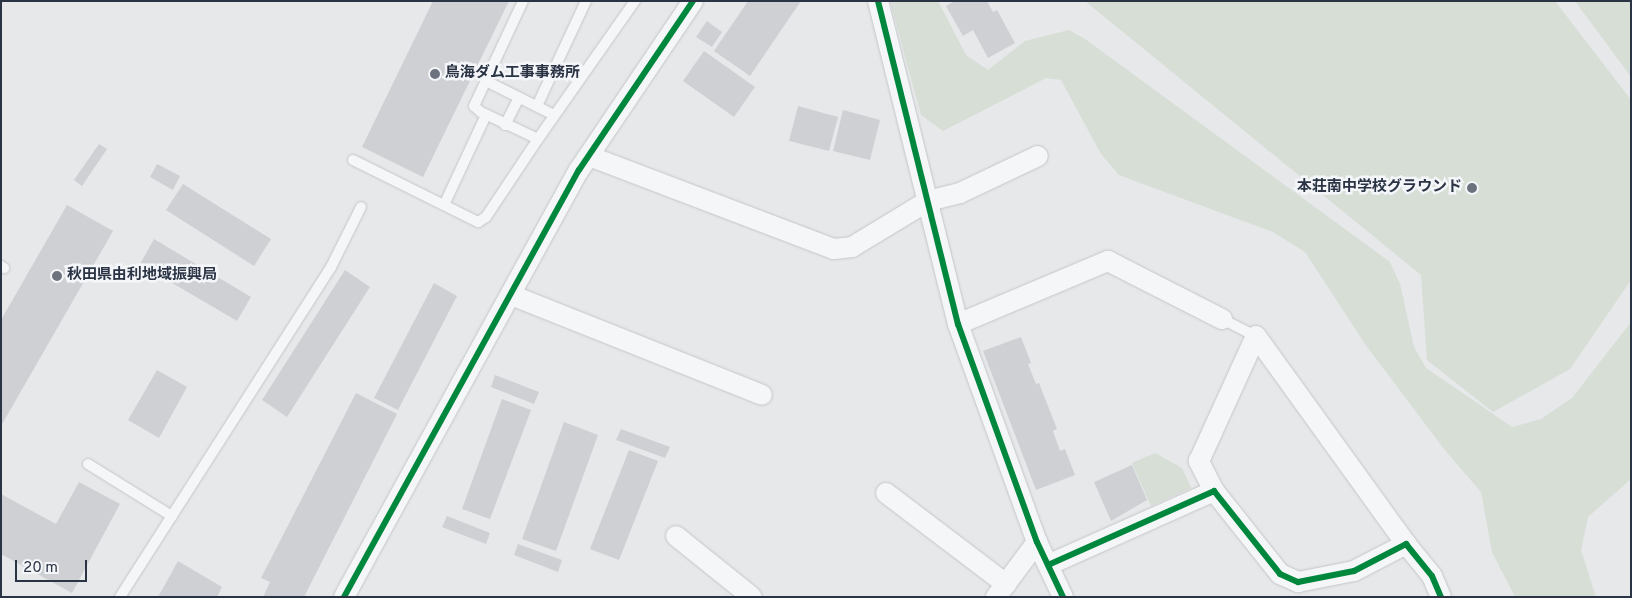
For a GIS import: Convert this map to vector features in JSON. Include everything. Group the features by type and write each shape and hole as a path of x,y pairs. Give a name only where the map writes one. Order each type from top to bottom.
{"street":[{"path":"344,597 589,156 693,1"},
{"path":"878,1 958,324 1037,542 1063,597"},
{"path":"589,156 834,248 852,247 928,201 960,193 1038,156"},
{"path":"958,324 1108,261 1222,319"},
{"path":"511,295 762,395"},
{"path":"1406,544 1354,570 1298,582 1280,574 1214,491 1199,461 1256,336 1406,544 1432,576 1441,597"},
{"path":"1048,565 1214,491"},
{"path":"886,493 1001,590 1037,542"},
{"path":"676,536 752,597"}],"lane":[{"path":"524,1 474,106 486,115 538,139"},
{"path":"537,106 586,1"},
{"path":"353,160 478,222 486,217 554,115 635,1"},
{"path":"486,81 554,115"},
{"path":"505,124 519,97"},
{"path":"444,205 486,115"},
{"path":"120,597 331,267 362,208"},
{"path":"1222,319 1256,336"},
{"path":"88,464 172,516"}],"shaded area":[{"path":"890,1 938,1 966,55 988,70 1025,41 1069,30 1085,39 1390,262 1400,284 1414,347 1426,368 1512,427 1541,419 1572,398 1631,322 1631,479 1588,517 1581,550 1596,597 1515,597 1492,552 1481,492 1444,449 1365,344 1305,252 1273,232 1119,175 1101,154 1061,80 1046,78 943,131 921,115"},
{"name":"本荘南中学校グラウンド","path":"1085,1 1555,1 1631,100 1631,280 1570,369 1493,412 1427,360 1421,275"},
{"path":"1575,1 1631,1 1631,77"},
{"path":"1155,453 1182,468 1191,488 1151,506 1132,463"}],"building":[{"name":"鳥海ダム工事事務所","path":"433,1 509,1 423,177 362,147"},
{"path":"748,1 801,1 750,76 714,51"},
{"path":"955,1 987,1 993,12 997,10 1015,43 988,58 973,30 963,36 946,6"},
{"path":"707,21 722,32 712,47 696,37"},
{"path":"704,51 755,87 734,117 683,81"},
{"path":"798,106 838,117 829,151 789,141"},
{"path":"843,110 880,120 870,160 833,151"},
{"path":"99,144 107,149 82,186 74,180"},
{"path":"157,164 180,176 173,190 150,177"},
{"path":"183,184 271,239 254,266 166,210"},
{"name":"秋田県由利地域振興局","path":"67,205 113,231 1,426 1,320"},
{"path":"154,239 251,297 237,321 140,264"},
{"path":"345,270 370,287 287,417 262,400"},
{"path":"434,283 457,296 398,410 374,398"},
{"path":"1021,337 1031,363 1028,364 1036,384 1039,383 1057,429 1053,431 1060,451 1065,449 1075,475 1036,490 983,351"},
{"path":"157,370 187,387 159,438 128,420"},
{"path":"495,375 539,392 534,404 491,387"},
{"path":"356,393 397,414 304,597 263,597 270,582 261,578"},
{"path":"502,399 531,410 490,519 462,509"},
{"path":"564,422 598,435 556,551 522,539"},
{"path":"621,429 670,447 665,458 616,440"},
{"path":"629,450 658,461 619,560 590,549"},
{"path":"1132,465 1147,500 1111,521 1094,482"},
{"path":"79,482 120,504 72,593 1,554 1,494 56,524"},
{"path":"447,516 490,533 486,544 442,527"},
{"path":"518,544 562,560 558,572 514,555"},
{"path":"178,561 222,587 217,597 158,597"}],"cycle path":[{"path":"344,597 579,170 693,1"},
{"path":"878,1 958,324 1037,542 1063,597"},
{"path":"1048,565 1214,491 1280,574 1298,582 1354,571 1406,544 1432,576 1441,597"}],"place":[{"name":"鳥海ダム工事事務所","path":"435,74"},
{"name":"本荘南中学校グラウンド","path":"1472,188"},
{"name":"秋田県由利地域振興局","path":"57,276"}]}
